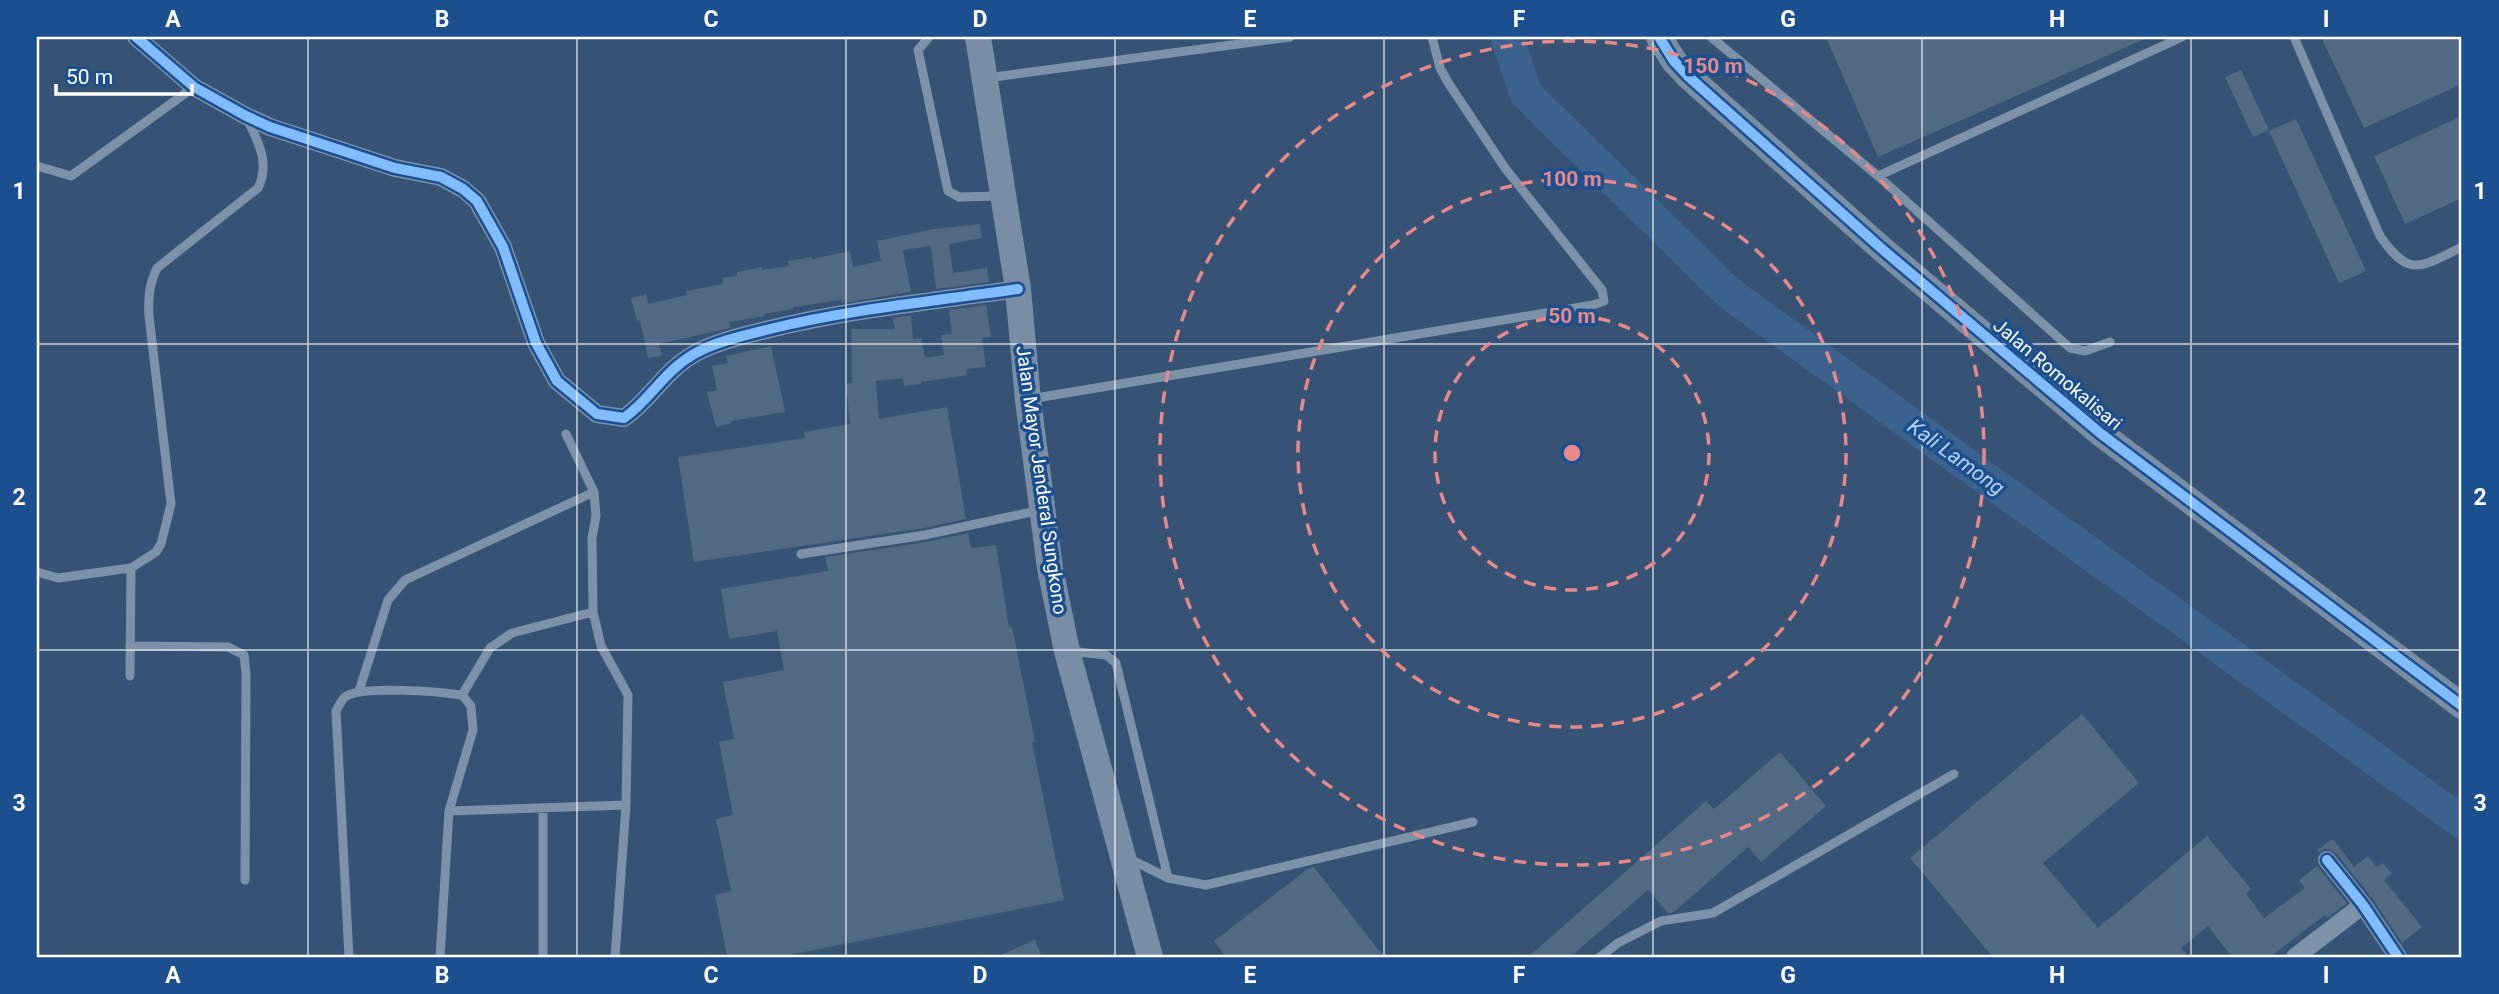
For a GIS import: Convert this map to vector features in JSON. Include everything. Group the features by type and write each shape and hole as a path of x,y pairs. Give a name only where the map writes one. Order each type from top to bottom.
{"street":[{"path":"136,37 194,86 246,116 270,127 395,168 441,177 477,201 503,247 546,365 557,381 597,414 624,418 642,406 664,376 689,358 745,335 804,320 1018,289"},
{"name":"Jalan Mayor Jenderal Sungkono","path":"978,37 1018,289 1028,400 1050,568 1067,651 1150,957"},
{"name":"Jalan Romokalisari","path":"1659,37 1674,61 1699,86 1882,249 2089,424 2462,706"},
{"path":"2327,860 2362,905 2394,956"},
{"path":"2295,957 2362,905"}],"lane":[{"path":"929,37 918,50 948,191 959,197 1003,196"},
{"path":"985,78 1290,37"},
{"path":"1028,400 1604,301 1602,290 1505,168 1449,84 1440,68 1432,37"},
{"path":"1711,37 1878,176 2070,348 2085,351 2110,342"},
{"path":"1878,176 2182,37"},
{"path":"2294,37 2380,236 2394,256 2406,265 2424,265 2462,247"},
{"path":"37,166 71,176 194,86"},
{"path":"37,572 58,578 131,568 156,552 161,544 171,504 149,316 151,281 157,268 258,188 264,176 263,158 246,116"},
{"path":"566,434 594,492 596,516 592,538 593,612 601,646 628,695 626,805 615,957"},
{"path":"359,691 387,600 405,580 594,492"},
{"path":"801,554 925,535 1042,510"},
{"path":"130,676 131,568"},
{"path":"462,695 490,648 512,633 593,612"},
{"path":"130,646 228,648 244,655 245,880"},
{"path":"1067,651 1106,655 1116,663 1168,878"},
{"path":"349,957 336,711 345,697 359,691 438,691 462,695 471,706 474,730 449,811 440,957"},
{"path":"1601,957 1618,943 1661,921 1713,913 1954,774"},
{"path":"449,811 626,805"},
{"path":"543,808 543,957"},
{"path":"1121,854 1168,878 1206,885 1473,822"}],"building":[{"path":"1826,37 2149,37 1878,157"},
{"path":"2321,37 2462,37 2462,84 2364,128"},
{"path":"2241,70 2269,130 2253,137 2225,77"},
{"path":"2462,116 2462,198 2405,224 2374,156"},
{"path":"2296,119 2366,271 2339,283 2269,131"},
{"path":"980,224 982,238 949,244 953,273 987,268 989,282 936,289 931,246 903,250 911,292 842,303 841,300 793,307 764,314 765,316 729,322 730,328 659,344 662,356 648,358 640,320 637,321 631,298 646,294 648,304 687,295 686,291 723,284 722,278 737,276 737,272 762,267 762,270 789,266 788,261 850,251 853,267 881,261 877,241 934,229"},
{"path":"986,305 991,337 982,338 986,367 966,369 967,375 921,384 904,386 903,378 876,381 879,419 947,407 966,519 924,528 694,562 678,457 805,438 804,432 850,424 846,384 852,383 851,329 895,329 893,318 911,315 913,339 921,338 925,358 944,355 941,335 952,334 949,310"},
{"path":"771,346 785,412 731,421 716,427 707,392 717,390 712,366 728,363 726,356"},
{"path":"968,533 971,548 996,545 1009,627 1012,626 1064,900 779,957 727,957 715,895 731,891 716,819 733,815 719,742 734,739 723,682 784,670 777,631 729,639 721,589 828,571 825,557"},
{"path":"2082,714 2139,783 2043,863 2098,928 2207,836 2251,889 2246,894 2264,918 2305,888 2299,880 2317,866 2347,903 2327,918 2325,915 2270,957 2232,957 2208,926 2181,948 2189,957 1993,957 1910,858"},
{"path":"1780,752 1826,806 1761,862 1748,847 1674,912 1668,913 1648,890 1570,957 1528,957 1706,801 1714,809"},
{"path":"2333,839 2354,867 2368,856 2377,867 2383,863 2392,874 2384,880 2422,927 2402,943 2372,898 2336,853 2330,849 2319,852 2317,850"},
{"path":"1314,867 1384,957 1226,957 1214,941 1309,868"},
{"path":"1035,940 1042,957 996,957"}],"waterway":[{"name":"Kali Lamong","path":"1507,37 1526,94 1729,293 2462,822"}],"cycle path":[{"path":"136,37 194,87 246,116 270,127 395,168 441,177 463,189 477,201 503,247 536,343 557,381 597,414 624,418 683,361 703,349 732,339 831,316 1018,289"},
{"path":"1659,37 1674,61 1689,77 1882,249 2100,433 2462,706"},
{"path":"2327,860 2363,905 2398,957"}]}
